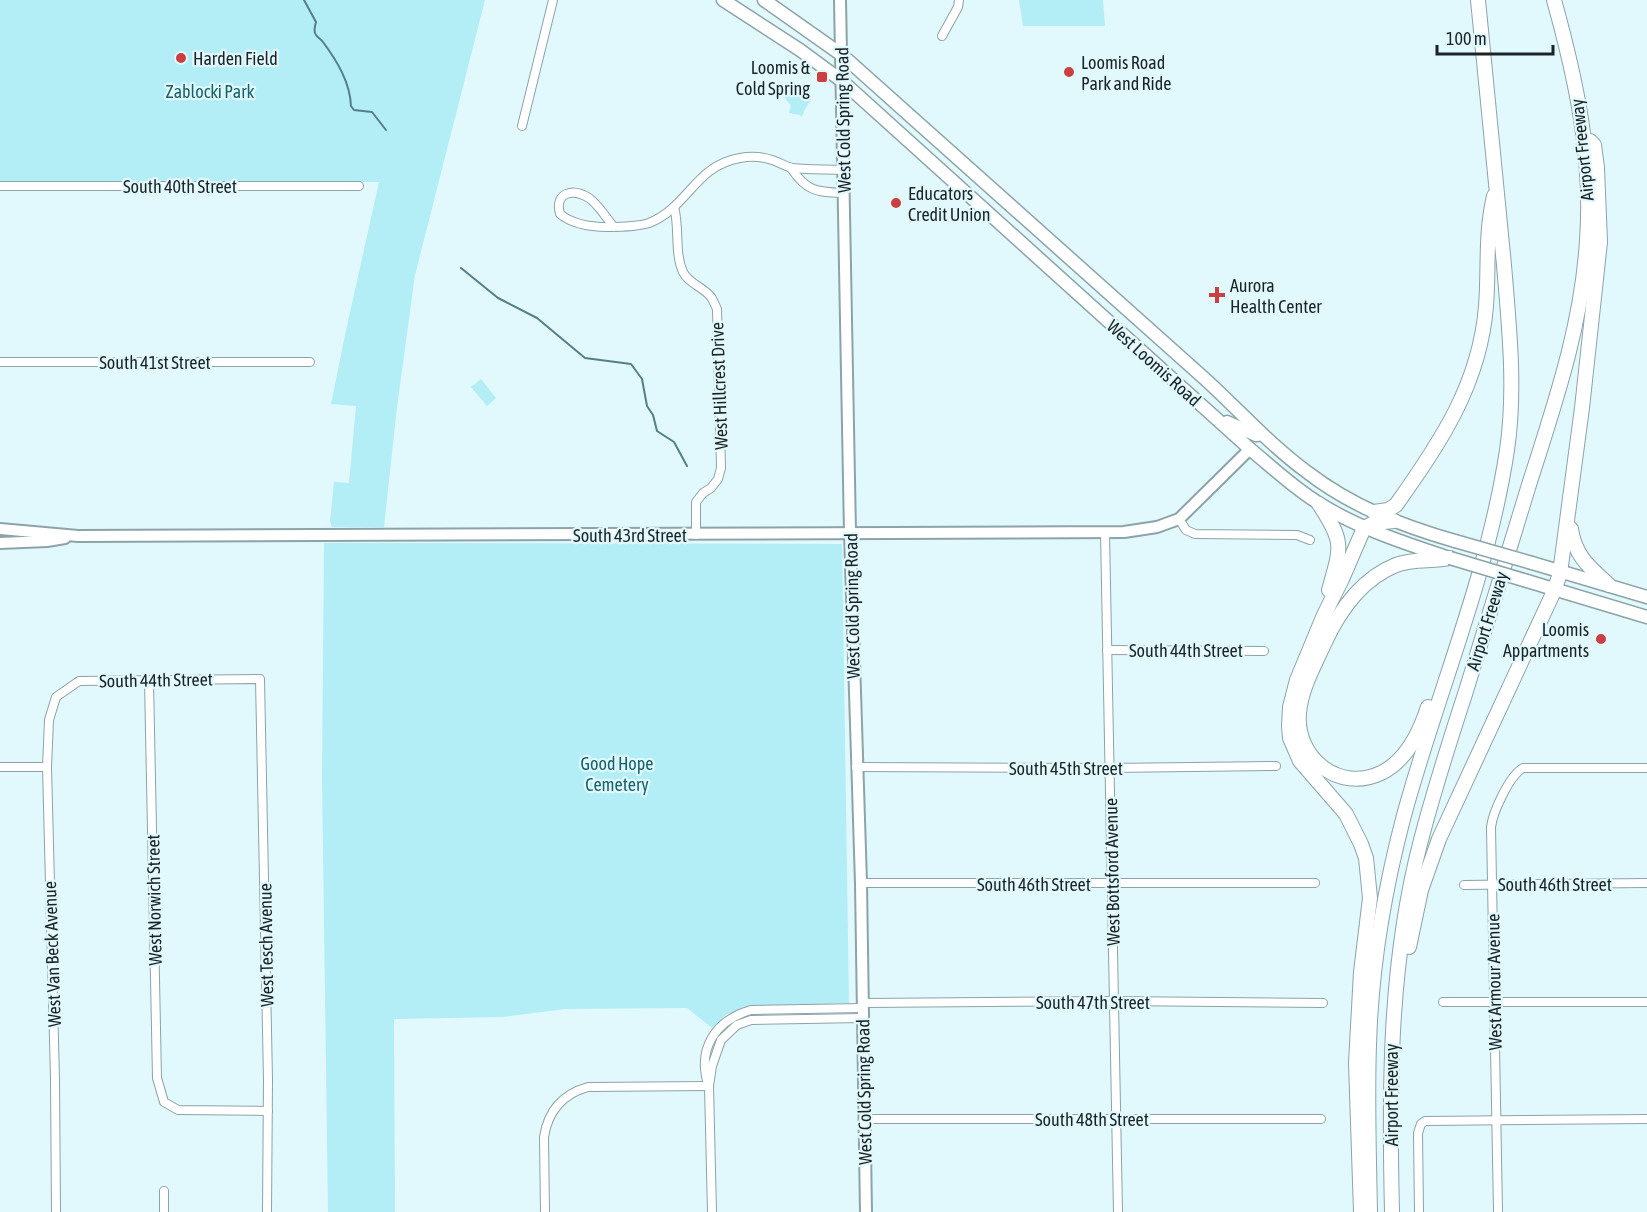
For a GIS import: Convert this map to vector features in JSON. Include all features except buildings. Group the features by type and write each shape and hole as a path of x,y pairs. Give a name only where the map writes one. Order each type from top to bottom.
{"highway":[{"name":"Airport Freeway","path":"1370,1212 1369,1043 1377,944 1403,820 1495,519 1508,448 1512,395 1510,343 1478,0"},
{"name":"Airport Freeway","path":"1392,1212 1390,1067 1395,989 1404,916 1421,839 1555,404 1584,286 1588,237 1588,192 1584,134 1568,52 1554,0"},
{"path":"1390,1067 1399,1045 1403,986 1410,939 1430,861 1555,589 1560,573 1569,515 1600,242 1599,193 1594,145 1584,134"},
{"path":"1374,512 1388,510 1396,505 1444,436 1461,403 1480,344 1486,306 1488,219 1497,185"},
{"path":"1319,504 1334,529 1339,545 1339,561 1324,615"},
{"path":"1569,515 1572,538 1577,552 1608,585"},
{"path":"1361,1212 1356,1063 1360,972 1370,898 1366,858 1346,814 1300,760 1290,738 1289,726 1292,697 1324,615 1364,528 1374,523 1394,521"},
{"path":"1450,558 1397,564 1361,587 1340,614 1306,685 1299,714 1301,737 1305,747 1319,766 1340,777 1364,778 1381,773 1403,755 1422,725 1456,626 1470,603"}],"main road":[{"name":"West Loomis Road","path":"723,0 800,50 842,81 1208,412 1319,504 1364,528 1450,558 1647,617"},
{"name":"West Loomis Road","path":"764,0 842,55 1231,402 1296,464 1341,495 1394,521 1560,573 1647,597"},
{"name":"West Cold Spring Road","path":"840,0 850,533 861,883 866,1212"},
{"path":"1041,261 1054,244"},
{"path":"1208,412 1240,429 1256,435 1262,434"},
{"path":"1250,449 1263,448 1296,464"},
{"name":"South 43rd Street","path":"0,529 78,536 696,535 1147,530 1179,519 1250,449"},
{"name":"South 43rd Street","path":"0,543 47,541 78,536"}],"street":[{"path":"522,126 553,0"},
{"path":"942,36 958,7 959,0"},
{"path":"614,227 589,198 567,193 559,201 560,214 566,219 588,225 614,227 637,226 649,222 674,207 700,177 721,163 741,157 772,160 790,168 844,170"},
{"path":"790,168 810,189 819,192 844,193"},
{"name":"South 40th Street","path":"0,186 359,186"},
{"name":"West Hillcrest Drive","path":"674,207 678,220 679,260 684,274 692,284 711,297 717,309 721,468 718,479 696,502 696,535"},
{"name":"South 41st Street","path":"0,362 310,362"},
{"path":"1179,519 1186,530 1195,534 1297,535 1310,540"},
{"name":"West Bottsford Avenue","path":"1105,532 1118,1212"},
{"name":"South 44th Street","path":"1107,650 1264,651"},
{"name":"South 44th Street","path":"56,697 79,681 260,679"},
{"name":"West Tesch Avenue","path":"260,679 268,1111 267,1212"},
{"name":"West Norwich Street","path":"149,681 158,1078 164,1101 178,1110 268,1111"},
{"name":"West Van Beck Avenue","path":"56,697 49,720 47,767 56,1212"},
{"name":"South 45th Street","path":"856,767 1276,766"},
{"path":"0,767 47,767"},
{"name":"West Armour Avenue","path":"1497,1212 1491,827 1493,817 1513,777 1520,770 1529,768 1647,768"},
{"name":"South 46th Street","path":"861,883 1315,883"},
{"name":"South 46th Street","path":"1464,885 1647,883"},
{"name":"South 47th Street","path":"863,1010 1114,1001 1323,1003"},
{"path":"1443,1002 1647,1002"},
{"path":"709,1086 704,1072 707,1048 712,1036 727,1019 751,1010 863,1010"},
{"path":"751,1010 751,1020"},
{"path":"712,1212 709,1086 716,1051 721,1040 737,1025 751,1020 863,1010"},
{"path":"545,1212 544,1137 546,1125 557,1105 566,1096 588,1087 709,1086"},
{"name":"South 48th Street","path":"863,1119 1321,1119"},
{"path":"1419,1212 1418,1136 1421,1124 1427,1120 1647,1119"},
{"path":"164,1191 164,1212"}],"green space":[{"name":"Zablocki Park","path":"0,0 485,0 415,275 384,527 332,527 330,522 334,482 349,483 356,406 331,404 379,182 0,181"},
{"path":"1019,0 1103,0 1105,26 1023,26"},
{"path":"787,82 790,85 804,84 809,89 810,101 802,117 789,113 791,105 783,92"},
{"path":"481,379 496,398 487,406 471,387"},
{"name":"Good Hope Cemetery","path":"324,543 842,544 849,1003 755,1006 727,1014 712,1028 687,1008 565,1009 503,1017 394,1019 395,1212 328,1212 322,777"}],"waterway":[{"path":"304,0 316,22 315,33 342,72 351,106 354,110 372,112 386,130"},
{"path":"461,268 498,298 537,318 585,358 631,364 642,379 647,406 653,415 657,431 674,442 687,466"}],"place":[{"name":"Harden Field","path":"181,58"},
{"name":"Loomis Road Park and Ride","path":"1069,72"},
{"name":"Loomis & Cold Spring","path":"822,77"},
{"name":"Educators Credit Union","path":"896,203"},
{"name":"Aurora Health Center","path":"1217,295"},
{"name":"Loomis Appartments","path":"1601,639"}]}
